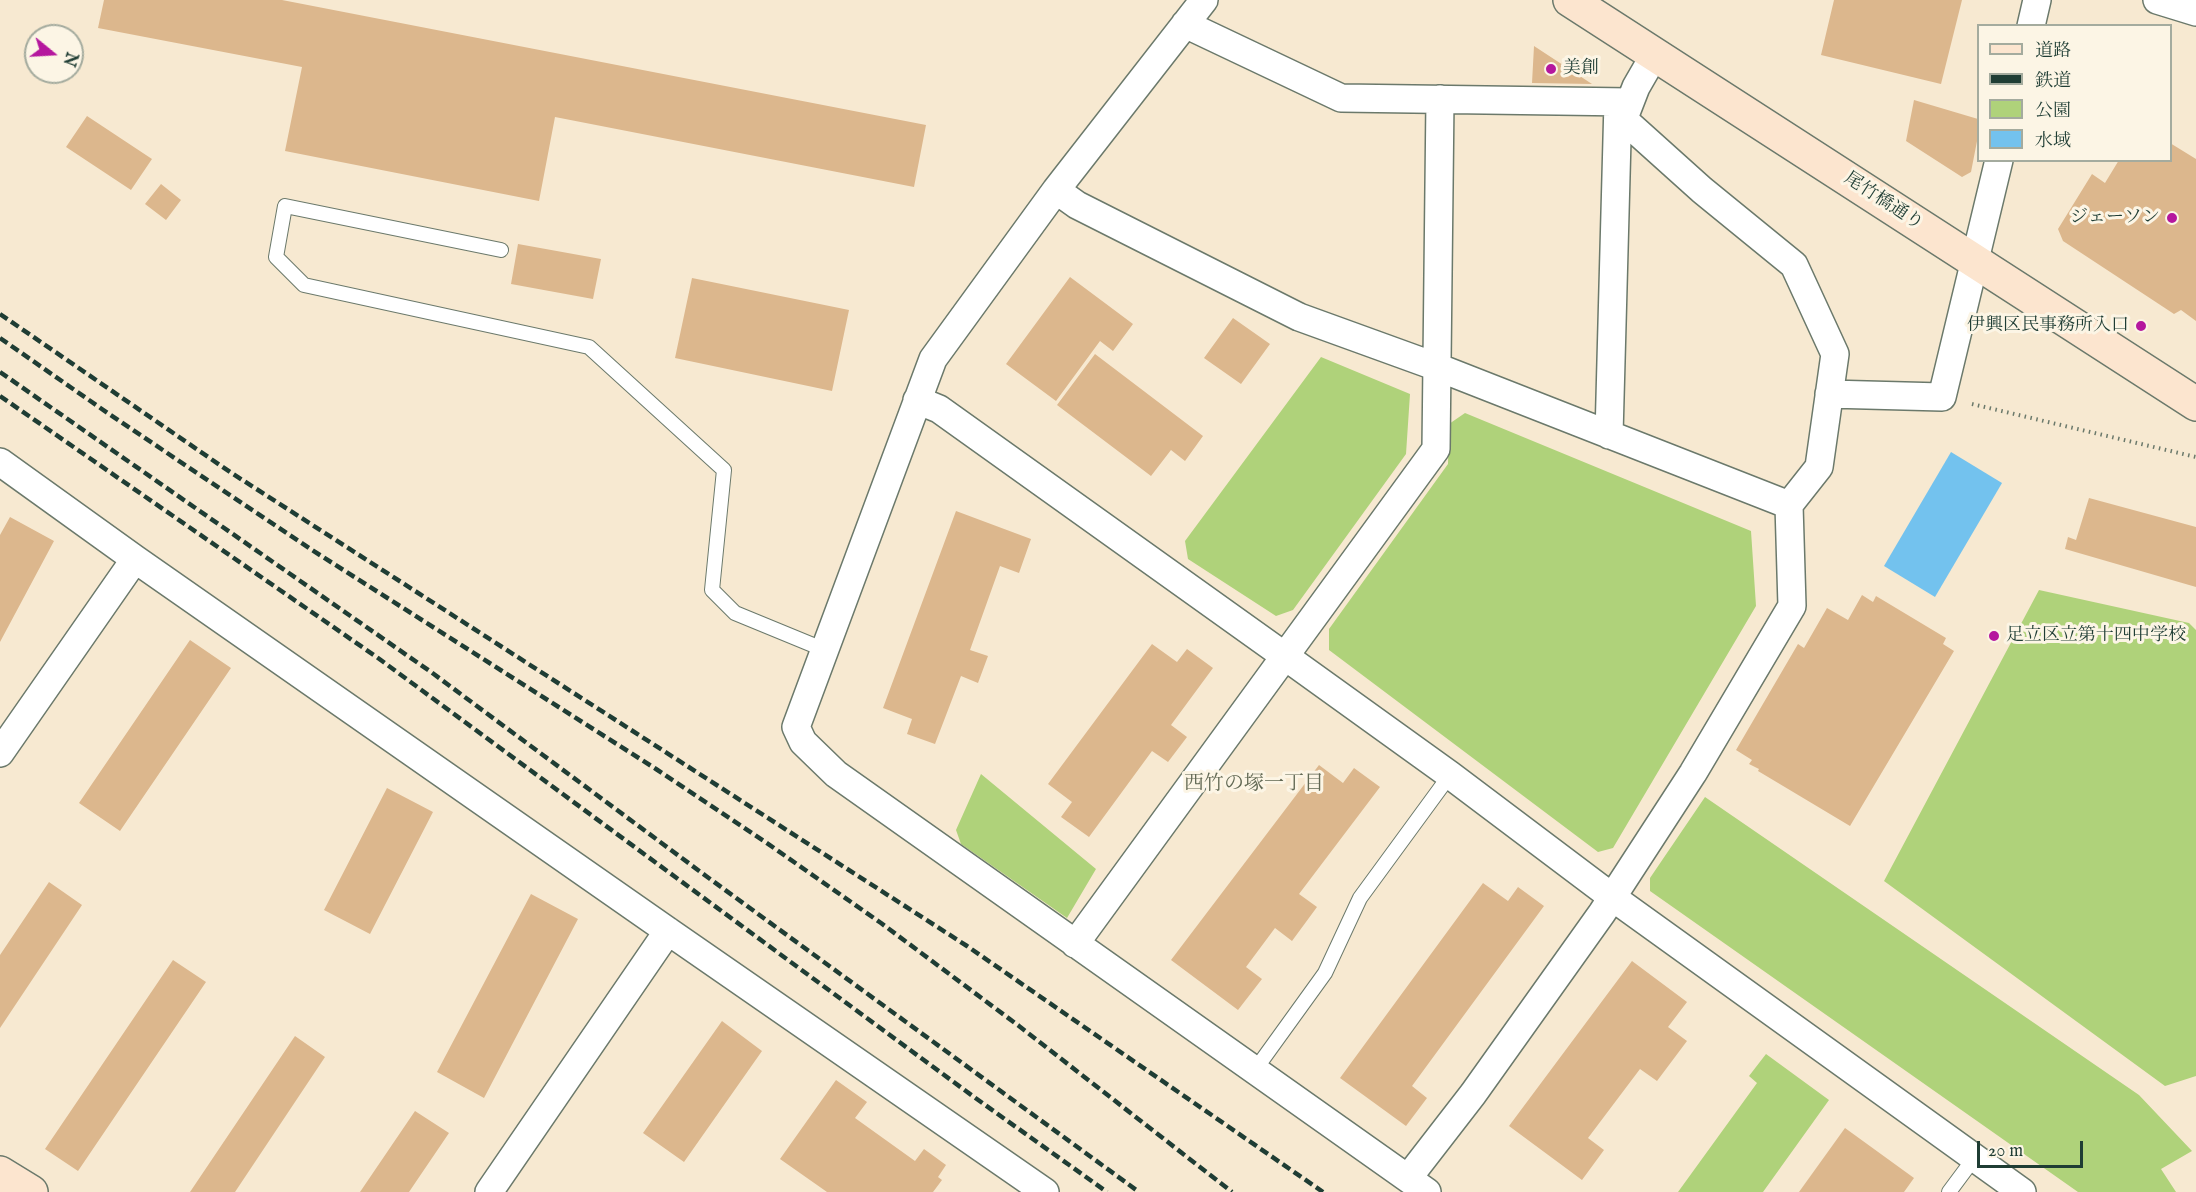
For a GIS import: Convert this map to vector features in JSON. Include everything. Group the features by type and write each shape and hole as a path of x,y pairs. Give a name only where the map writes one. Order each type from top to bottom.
{"main road":[{"name":"尾竹橋通り","path":"1570,0 2196,404"},
{"path":"0,1173 31,1192"}],"street":[{"path":"1185,24 1341,98 1440,99 1622,115 1702,190 1794,265 1835,354 1819,467 1789,505 1792,606 1693,773 1612,897 1473,1094 1418,1185 836,774 803,742 796,727 933,359 1056,190 1185,24 1204,0"},
{"path":"2031,24 2037,0"},
{"path":"2157,0 2196,12"},
{"path":"1609,435 1622,115 1655,54"},
{"path":"1075,944 1437,449 1440,99"},
{"path":"1829,394 1942,397 1999,162"},
{"path":"1056,190 1077,205 1299,317 1437,367 1789,505"},
{"path":"917,400 939,410 1286,657 1450,775 1612,897 2022,1192"},
{"path":"0,462 668,932 1045,1192"},
{"path":"0,753 135,559"},
{"path":"489,1192 668,932"}],"lane":[{"path":"501,250 285,206 276,257 304,285 589,346 724,470 712,590 735,613 825,650"},
{"path":"1255,1070 1325,973 1360,898 1450,775"},
{"path":"1949,1192 1975,1157"}],"path":[{"path":"1942,397 2196,457"}],"green space":[{"path":"1321,357 1410,394 1406,454 1293,610 1276,616 1188,559 1185,541"},
{"path":"1465,413 1751,531 1756,606 1613,848 1598,852 1329,650 1329,629 1448,464 1449,424"},
{"path":"2039,590 2189,623 2196,630 2196,1076 2165,1086 1884,881"},
{"path":"981,774 1096,869 1067,918 961,844 956,830"},
{"path":"1705,797 2139,1095 2192,1151 2161,1169 2176,1192 2078,1192 1650,891 1650,878"},
{"path":"1766,1054 1829,1100 1763,1192 1678,1192 1757,1083 1749,1076"}],"water":[{"path":"1951,452 2002,483 1935,597 1884,566"}],"building":[{"path":"104,0 282,0 926,125 914,187 555,117 539,201 285,151 302,67 98,28"},
{"path":"1834,0 1962,0 1941,84 1821,55"},
{"path":"1534,46 1592,84 1532,83"},
{"path":"1914,100 1977,119 1977,141 1971,172 1962,177 1906,141"},
{"path":"87,116 152,159 131,190 66,147"},
{"path":"2172,144 2196,159 2196,321 2181,310 2174,314 2063,241 2058,229 2092,174 2105,183 2118,162 2172,162"},
{"path":"161,184 181,200 166,220 145,204"},
{"path":"518,244 601,259 593,299 511,284"},
{"path":"1070,277 1133,324 1113,351 1100,341 1056,401 1006,364"},
{"path":"692,278 849,310 832,391 675,358"},
{"path":"1233,318 1270,344 1241,384 1204,358"},
{"path":"1095,354 1203,436 1185,461 1171,450 1151,476 1057,405"},
{"path":"2089,498 2196,527 2196,587 2065,549 2068,537 2076,540"},
{"path":"956,511 1031,539 1019,573 1000,566 970,650 988,656 978,683 961,676 935,744 907,734 912,719 883,708"},
{"path":"10,517 54,541 0,642 0,535"},
{"path":"1862,595 1873,602 1876,596 1946,638 1943,644 1954,651 1850,826 1758,771 1759,769 1749,764 1752,760 1736,750 1798,644 1804,648 1827,608 1848,620"},
{"path":"190,640 231,668 120,831 79,803"},
{"path":"1152,644 1177,662 1187,649 1213,668 1171,725 1187,737 1168,762 1152,751 1089,837 1061,817 1072,802 1048,784"},
{"path":"1319,765 1343,783 1354,768 1380,787 1299,894 1317,907 1292,941 1275,928 1246,967 1262,979 1238,1010 1171,960"},
{"path":"387,788 433,812 370,934 324,910"},
{"path":"49,882 82,905 0,1028 0,955"},
{"path":"1483,883 1508,901 1518,887 1544,906 1412,1086 1427,1098 1406,1126 1340,1078"},
{"path":"531,894 578,919 484,1098 437,1072"},
{"path":"173,960 206,982 78,1171 45,1149"},
{"path":"1632,961 1687,1002 1668,1027 1687,1041 1657,1081 1640,1069 1588,1138 1604,1150 1582,1180 1509,1126"},
{"path":"722,1021 762,1051 684,1162 643,1133"},
{"path":"295,1036 325,1057 235,1192 190,1192"},
{"path":"836,1080 867,1102 855,1118 915,1161 924,1149 946,1165 938,1177 942,1180 933,1192 827,1192 780,1159"},
{"path":"415,1111 449,1133 409,1192 360,1192"},
{"path":"1845,1128 1914,1178 1904,1192 1799,1192"}],"railway":[{"path":"0,314 230,472 967,946 1323,1192"},
{"path":"0,338 312,550 656,769 764,841 881,923 1019,1026 1232,1192"},
{"path":"0,372 431,672 1139,1192"},
{"path":"0,396 378,658 974,1097 1107,1192"}],"place":[{"name":"美創","path":"1551,69"},
{"name":"ジェーソン","path":"2172,218"},
{"name":"伊興区民事務所入口","path":"2141,326"},
{"name":"足立区立第十四中学校","path":"1994,636"}],"district":[{"name":"西竹の塚一丁目","path":"1254,785"}]}
